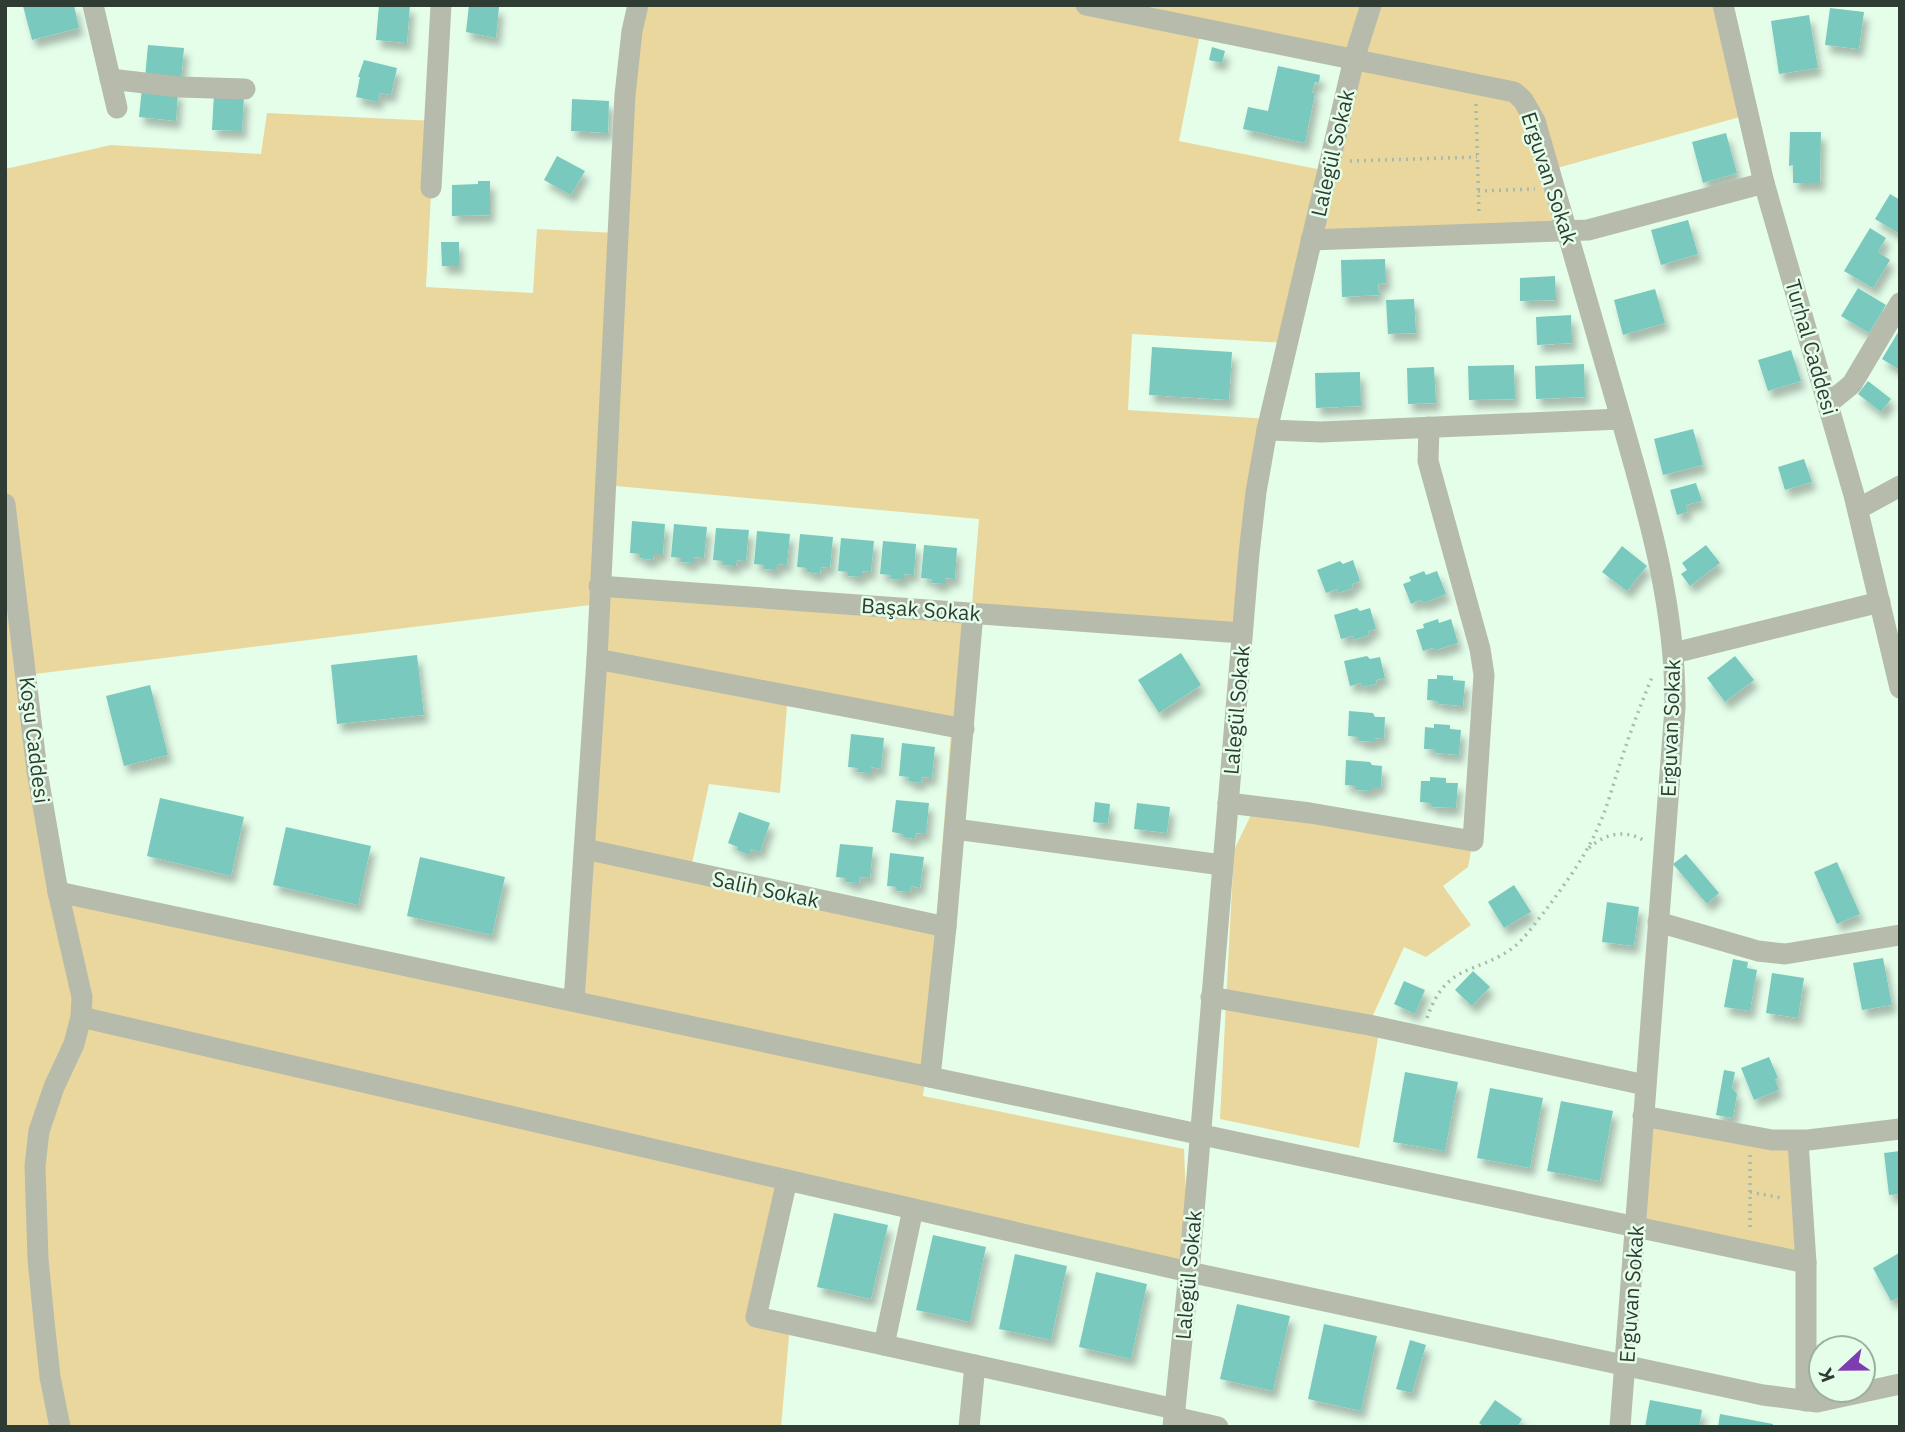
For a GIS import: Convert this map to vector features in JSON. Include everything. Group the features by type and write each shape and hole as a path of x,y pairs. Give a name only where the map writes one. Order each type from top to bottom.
{"street":[{"path":"93,5 117,108"},
{"path":"431,188 442,5"},
{"path":"574,1001 597,659 625,95 632,31 638,5"},
{"name":"Erguvan Sokak","path":"1086,5 1514,92 1523,100 1535,121 1658,556 1674,653 1675,708 1620,1427"},
{"name":"Lalegül Sokak","path":"1174,1418 1255,504 1267,430 1311,240 1354,59 1371,5"},
{"name":"Turhal Caddesi","path":"1723,5 1764,183 1858,509 1896,656 1900,688"},
{"path":"110,79 179,87 245,89"},
{"path":"1311,240 1588,230 1764,183"},
{"path":"1829,403 1852,384 1900,303"},
{"path":"1267,430 1321,432 1621,419"},
{"path":"1228,803 1310,813 1473,841 1484,675 1480,649 1428,461 1429,428"},
{"path":"1858,509 1900,486"},
{"name":"Koşu Caddesi","path":"5,504 37,771 58,892 82,997 81,1017"},
{"name":"Başak Sokak","path":"599,586 1242,633"},
{"path":"1674,653 1880,602"},
{"path":"929,1077 946,927 973,613"},
{"path":"597,659 964,729"},
{"path":"955,829 1222,865"},
{"name":"Salih Sokak","path":"585,849 946,927"},
{"path":"58,892 1806,1263"},
{"path":"1658,922 1758,951 1784,954 1900,935"},
{"path":"1211,997 1369,1025 1645,1085"},
{"path":"60,1427 50,1377 38,1259 35,1167 39,1131 54,1087 74,1044 81,1017 1189,1272 1762,1395 1806,1401 1839,1398 1900,1384"},
{"path":"1643,1116 1750,1136 1798,1140 1900,1129"},
{"path":"1798,1140 1806,1263 1806,1401"},
{"path":"787,1180 756,1317 975,1365 1174,1418 1218,1427"},
{"path":"884,1345 913,1209"},
{"path":"969,1427 975,1365"}],"path":[{"path":"1475,84 1479,235"},
{"path":"1330,161 1477,157"},
{"path":"1478,191 1555,188"},
{"path":"1421,1036 1433,1001 1451,978 1470,967 1494,959 1515,945 1544,912 1587,849 1600,825 1653,676 1666,658 1674,653"},
{"path":"1587,849 1599,839 1613,834 1628,834 1643,839 1655,849 1663,862"},
{"path":"1750,1136 1751,1251"},
{"path":"1750,1192 1802,1201"}],"shaded area":[{"path":"638,5 1723,5 1747,115 1550,170 1568,231 1312,240 1287,343 1132,334 1128,410 1270,419 1242,633 973,613 946,927 923,1096 1184,1149 1189,1272 788,1180 756,1317 790,1325 781,1427 5,1427 5,169 111,145 261,154 267,113 435,121 426,287 533,293 537,229 617,233","holes":["1201,29 1353,59 1327,171 1179,141","605,485 979,519 972,605 599,585","598,604 574,1001 58,892 27,675","787,706 951,733 936,926 690,873 709,784 780,793"]},
{"path":"1251,815 1473,841 1468,867 1443,886 1471,925 1426,957 1404,947 1369,1024 1380,1027 1359,1148 1220,1119 1234,850"},
{"path":"1643,1116 1798,1141 1806,1263 1635,1227"}],"building":[{"path":"74,5 79,28 32,40 23,6"},
{"path":"379,5 410,5 407,43 376,40"},
{"path":"469,5 499,7 496,38 466,32"},
{"path":"1830,8 1864,12 1859,49 1825,45"},
{"path":"1809,15 1818,68 1779,74 1771,21"},
{"path":"148,45 184,48 181,81 145,78"},
{"path":"1212,47 1225,51 1222,63 1209,60"},
{"path":"364,60 397,68 391,95 380,93 378,102 356,97 358,77"},
{"path":"1278,66 1320,75 1319,83 1315,82 1312,93 1315,93 1305,143 1243,129 1248,107 1268,111"},
{"path":"142,88 178,92 176,121 139,117"},
{"path":"214,94 244,96 242,131 212,130"},
{"path":"572,99 609,101 608,133 571,131"},
{"path":"1790,132 1821,132 1820,183 1793,183 1793,165 1789,166"},
{"path":"1726,133 1737,173 1703,183 1692,142"},
{"path":"557,156 585,171 571,195 544,180"},
{"path":"478,181 490,181 490,215 452,216 452,185 478,184"},
{"path":"1890,194 1900,200 1900,234 1875,219"},
{"path":"1688,220 1698,254 1661,265 1651,230"},
{"path":"1870,228 1886,238 1878,252 1890,260 1873,288 1844,271"},
{"path":"441,242 459,242 459,266 442,266"},
{"path":"1385,259 1386,283 1378,284 1379,295 1342,297 1341,260"},
{"path":"1555,276 1556,300 1520,301 1520,278"},
{"path":"1858,288 1886,305 1869,333 1841,316"},
{"path":"1655,289 1665,323 1623,335 1614,300"},
{"path":"1414,299 1416,333 1388,334 1386,300"},
{"path":"1571,315 1572,343 1537,345 1536,317"},
{"path":"1900,329 1900,370 1882,359"},
{"path":"1152,347 1232,352 1229,400 1149,395"},
{"path":"1791,350 1801,381 1768,391 1758,360"},
{"path":"1584,364 1585,397 1536,399 1535,366"},
{"path":"1514,365 1515,399 1469,400 1468,366"},
{"path":"1434,367 1436,403 1408,404 1407,368"},
{"path":"1360,372 1361,406 1316,408 1315,373"},
{"path":"1868,381 1891,399 1881,412 1858,394"},
{"path":"1693,429 1703,465 1663,475 1654,439"},
{"path":"1804,459 1812,482 1785,490 1778,467"},
{"path":"1696,483 1702,501 1686,505 1688,512 1677,515 1670,490"},
{"path":"632,521 665,524 663,554 654,554 653,560 630,553"},
{"path":"674,524 707,527 704,558 694,557 694,563 681,562 681,558 671,557"},
{"path":"716,528 749,530 746,561 737,560 736,566 723,565 723,561 713,560"},
{"path":"757,531 790,534 787,565 778,564 777,570 764,569 764,565 754,564"},
{"path":"800,534 833,537 830,568 821,567 820,574 797,567"},
{"path":"841,538 874,541 871,572 862,571 862,577 848,576 848,572 838,571"},
{"path":"883,541 916,544 914,575 904,574 904,580 890,579 891,575 880,574"},
{"path":"924,545 957,548 955,579 945,578 945,584 931,583 932,579 921,578"},
{"path":"1706,545 1720,563 1690,586 1681,574 1687,570 1682,563"},
{"path":"1622,546 1647,566 1627,591 1602,572"},
{"path":"1353,560 1360,581 1352,584 1353,588 1338,593 1337,589 1326,593 1317,570 1340,561 1343,564"},
{"path":"1424,571 1426,575 1437,571 1446,594 1424,603 1420,600 1411,604 1403,584 1411,581 1409,577"},
{"path":"1357,608 1360,611 1370,608 1376,629 1368,631 1369,635 1354,640 1353,636 1341,639 1334,615"},
{"path":"1438,619 1439,623 1451,619 1458,643 1423,651 1416,630 1424,628 1423,624"},
{"path":"1181,653 1201,685 1159,713 1138,680"},
{"path":"417,655 424,715 337,724 331,665"},
{"path":"1367,656 1370,659 1380,657 1385,678 1376,680 1377,684 1362,687 1361,683 1350,686 1344,661"},
{"path":"1735,656 1754,680 1725,702 1707,678"},
{"path":"1437,675 1453,676 1453,680 1465,681 1463,706 1427,700 1428,679 1437,679"},
{"path":"150,685 168,755 124,766 106,696"},
{"path":"1349,711 1385,717 1384,739 1375,738 1375,742 1359,741 1359,737 1348,736"},
{"path":"1434,724 1450,725 1450,729 1461,730 1459,755 1424,749 1425,727 1434,728"},
{"path":"851,734 884,738 881,769 871,767 871,773 857,772 858,768 848,767"},
{"path":"902,743 935,747 932,778 922,777 921,783 899,776"},
{"path":"1346,760 1382,766 1381,787 1372,787 1372,791 1356,790 1356,786 1345,785"},
{"path":"1430,777 1446,778 1446,783 1458,783 1456,808 1432,807 1430,803 1420,802 1421,781 1430,781"},
{"path":"160,798 244,817 231,876 147,856"},
{"path":"896,800 929,803 926,834 916,833 915,839 892,832"},
{"path":"1095,802 1110,804 1108,824 1093,822"},
{"path":"1137,803 1170,807 1167,833 1134,829"},
{"path":"739,812 770,823 760,852 751,849 749,855 728,843"},
{"path":"286,827 371,846 358,905 273,885"},
{"path":"840,844 873,847 870,878 860,877 859,883 846,882 846,878 836,877"},
{"path":"890,853 924,857 920,888 911,886 910,892 897,891 897,887 887,886"},
{"path":"1686,854 1719,893 1707,904 1673,864"},
{"path":"420,857 505,877 492,935 407,916"},
{"path":"1837,862 1860,914 1837,924 1814,872"},
{"path":"1514,885 1531,912 1504,928 1488,902"},
{"path":"1607,902 1639,907 1634,946 1602,942"},
{"path":"1883,958 1892,1005 1862,1010 1853,963"},
{"path":"1733,959 1748,962 1747,968 1757,970 1750,1011 1724,1007"},
{"path":"1473,971 1490,987 1472,1006 1455,990"},
{"path":"1772,973 1804,978 1798,1018 1766,1013"},
{"path":"1404,981 1425,990 1415,1014 1394,1004"},
{"path":"1769,1057 1778,1078 1775,1079 1779,1090 1754,1100 1741,1068"},
{"path":"1724,1070 1735,1072 1732,1088 1737,1094 1733,1118 1716,1115"},
{"path":"1405,1072 1458,1082 1445,1151 1393,1142"},
{"path":"1490,1088 1543,1098 1530,1168 1477,1158"},
{"path":"1561,1101 1613,1111 1600,1181 1547,1171"},
{"path":"1900,1151 1900,1194 1889,1195 1884,1153"},
{"path":"834,1213 888,1225 871,1299 817,1287"},
{"path":"933,1235 986,1247 970,1322 916,1310"},
{"path":"1899,1253 1900,1297 1891,1301 1873,1268"},
{"path":"1015,1254 1067,1266 1051,1340 999,1329"},
{"path":"1096,1272 1147,1284 1131,1359 1079,1347"},
{"path":"1237,1304 1290,1316 1273,1391 1220,1379"},
{"path":"1324,1324 1377,1336 1361,1411 1308,1399"},
{"path":"1410,1340 1426,1345 1412,1393 1396,1389"},
{"path":"1495,1400 1522,1419 1517,1427 1484,1427 1479,1423"},
{"path":"1650,1400 1702,1410 1699,1427 1645,1427"},
{"path":"1720,1414 1773,1424 1772,1427 1718,1427"}]}
